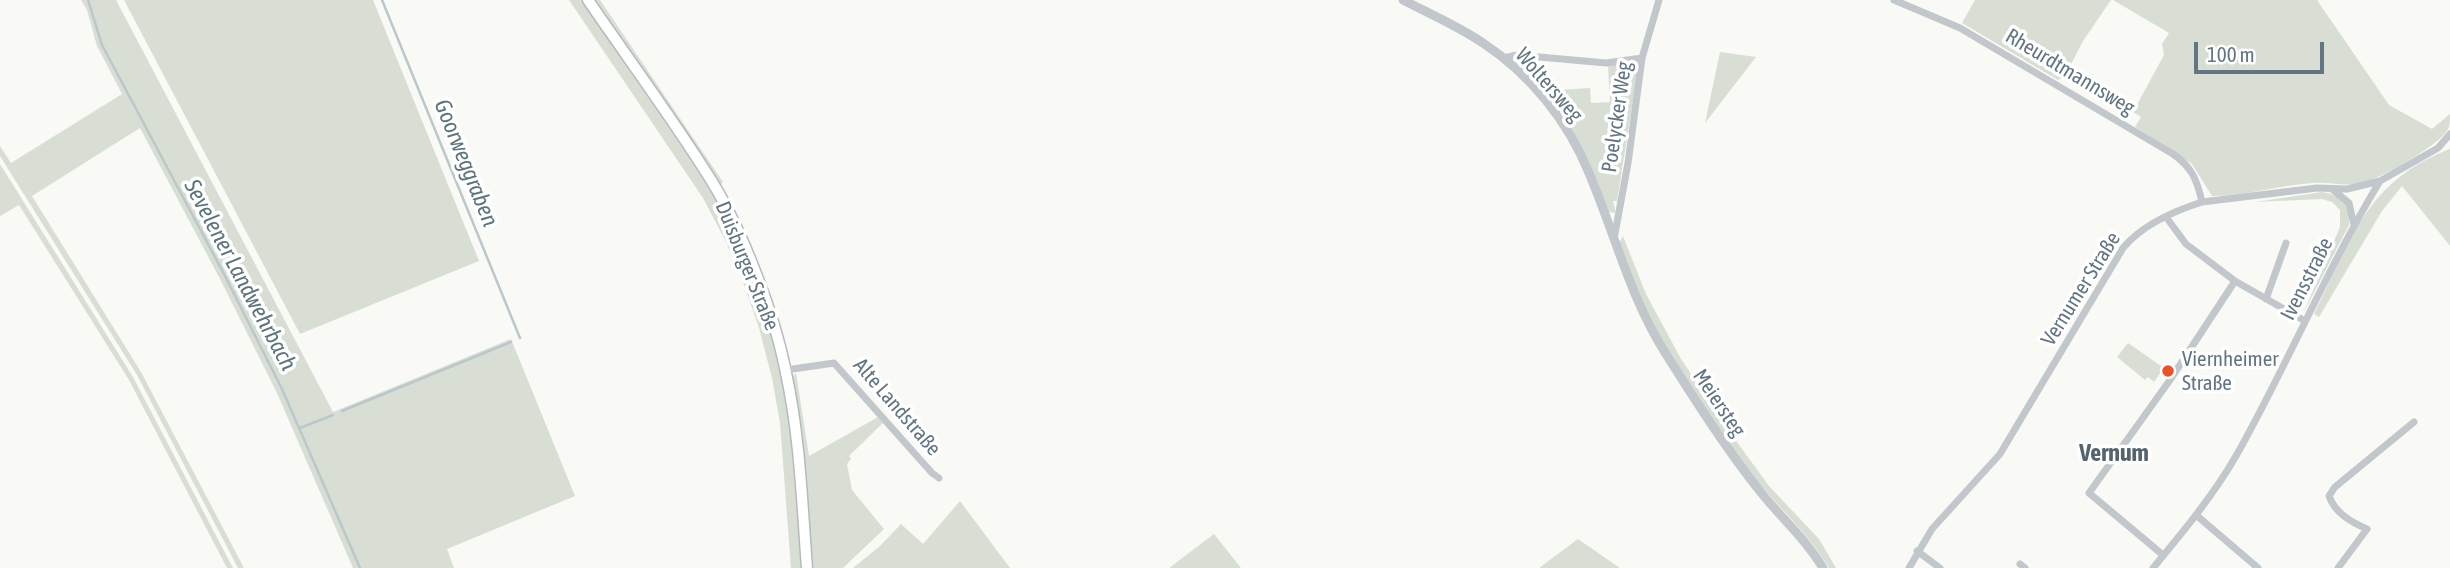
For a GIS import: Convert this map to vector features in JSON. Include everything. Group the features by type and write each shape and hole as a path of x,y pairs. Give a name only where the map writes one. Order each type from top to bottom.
{"main road":[{"name":"Duisburger Straße","path":"588,0 712,182 742,242 770,313 786,370 794,415 807,568"}],"street":[{"name":"Woltersweg","path":"1403,0 1473,37 1503,58 1527,80 1556,113 1572,139 1589,172 1614,239"},
{"name":"Poelycker Weg","path":"1614,239 1628,163 1642,58 1659,0"},
{"name":"Rheurdtmannsweg","path":"1894,0 1960,28 2185,162 2194,174 2202,202"},
{"path":"1503,58 1517,55 1606,63 1642,58"},
{"name":"Vernumer Straße","path":"1909,568 1917,551 1941,518 2000,454 2123,248 2137,233 2202,202 2317,188 2347,189 2380,181 2438,148 2450,134"},
{"name":"Ivensstraße","path":"2153,568 2196,515 2234,459 2380,181"},
{"path":"2331,188 2349,203 2354,226"},
{"path":"2166,217 2186,244 2235,281 2305,321"},
{"name":"Meiersteg","path":"1614,239 1631,288 1665,353 1742,467 1771,505 1805,540 1823,568"},
{"path":"2266,299 2286,243"},
{"path":"2163,555 2089,493 2170,380 2235,281"},
{"name":"Alte Landstraße","path":"786,370 834,363 939,478"},
{"path":"2338,568 2367,529 2350,522 2332,505 2329,496 2335,487 2414,422"},
{"path":"2196,515 2259,568"},
{"path":"1917,551 1940,568"}],"shaded area":[{"path":"81,0 116,0 333,412 511,339 575,496 447,549 454,568 353,568 277,393 140,128 32,196 141,372 244,568 238,568 137,375 0,156 0,146 11,163 122,94 97,46 87,10"},
{"path":"124,0 373,0 479,261 300,334"},
{"path":"569,0 584,0 666,117 712,189 744,256 771,331 783,378 794,449 803,568 791,568 780,423 759,328 742,279 703,198"},
{"path":"594,0 600,0 723,182 720,185"},
{"path":"1975,0 2111,0 2083,41 2065,76 2058,80 1962,23"},
{"path":"2113,0 2317,0 2389,105 2432,129 2450,114 2449,127 2443,136 2422,152 2362,183 2313,183 2212,196 2192,164 2135,127 2141,117 2133,112 2164,55 2162,44 2169,33"},
{"path":"1720,52 1756,57 1705,123"},
{"path":"1519,59 1551,88 1552,84 1558,90 1590,88 1591,103 1610,102 1608,65 1628,63 1638,69 1617,201 1613,201 1616,213 1608,212 1588,160 1516,65"},
{"path":"2450,149 2450,246 2402,186 2382,211 2319,317 2314,314 2351,238 2380,196 2422,162"},
{"path":"0,164 133,377 233,568 227,568 129,380 19,205 0,216"},
{"path":"2322,192 2344,201 2349,211 2349,225 2303,314 2340,227 2340,210 2332,202 2322,199 2255,202"},
{"path":"1623,236 1646,294 1681,359 1769,486 1819,539 1836,568 1829,568 1811,542 1758,482 1686,381 1639,295 1619,243"},
{"path":"2128,343 2164,368 2154,382 2148,377 2145,380 2117,357"},
{"path":"796,373 809,456 878,417 883,423 849,456 851,459 847,464 852,490 884,529 843,568 811,568 799,421 792,377"},
{"path":"960,501 1010,568 853,568 901,524 923,544"},
{"path":"1214,534 1241,568 1169,568"},
{"path":"1578,539 1620,568 1539,568"}],"waterway":[{"name":"Sevelener Landwehrbach","path":"88,0 102,45 282,389 360,568"},
{"name":"Goorweggraben","path":"382,0 520,338"},
{"name":"Goorweggraben","path":"342,411 511,342"},
{"name":"Goorweggraben","path":"300,428 333,415"}],"place":[{"name":"Viernheimer Straße","path":"2168,371"}],"district":[{"name":"Vernum","path":"2114,453"}]}
